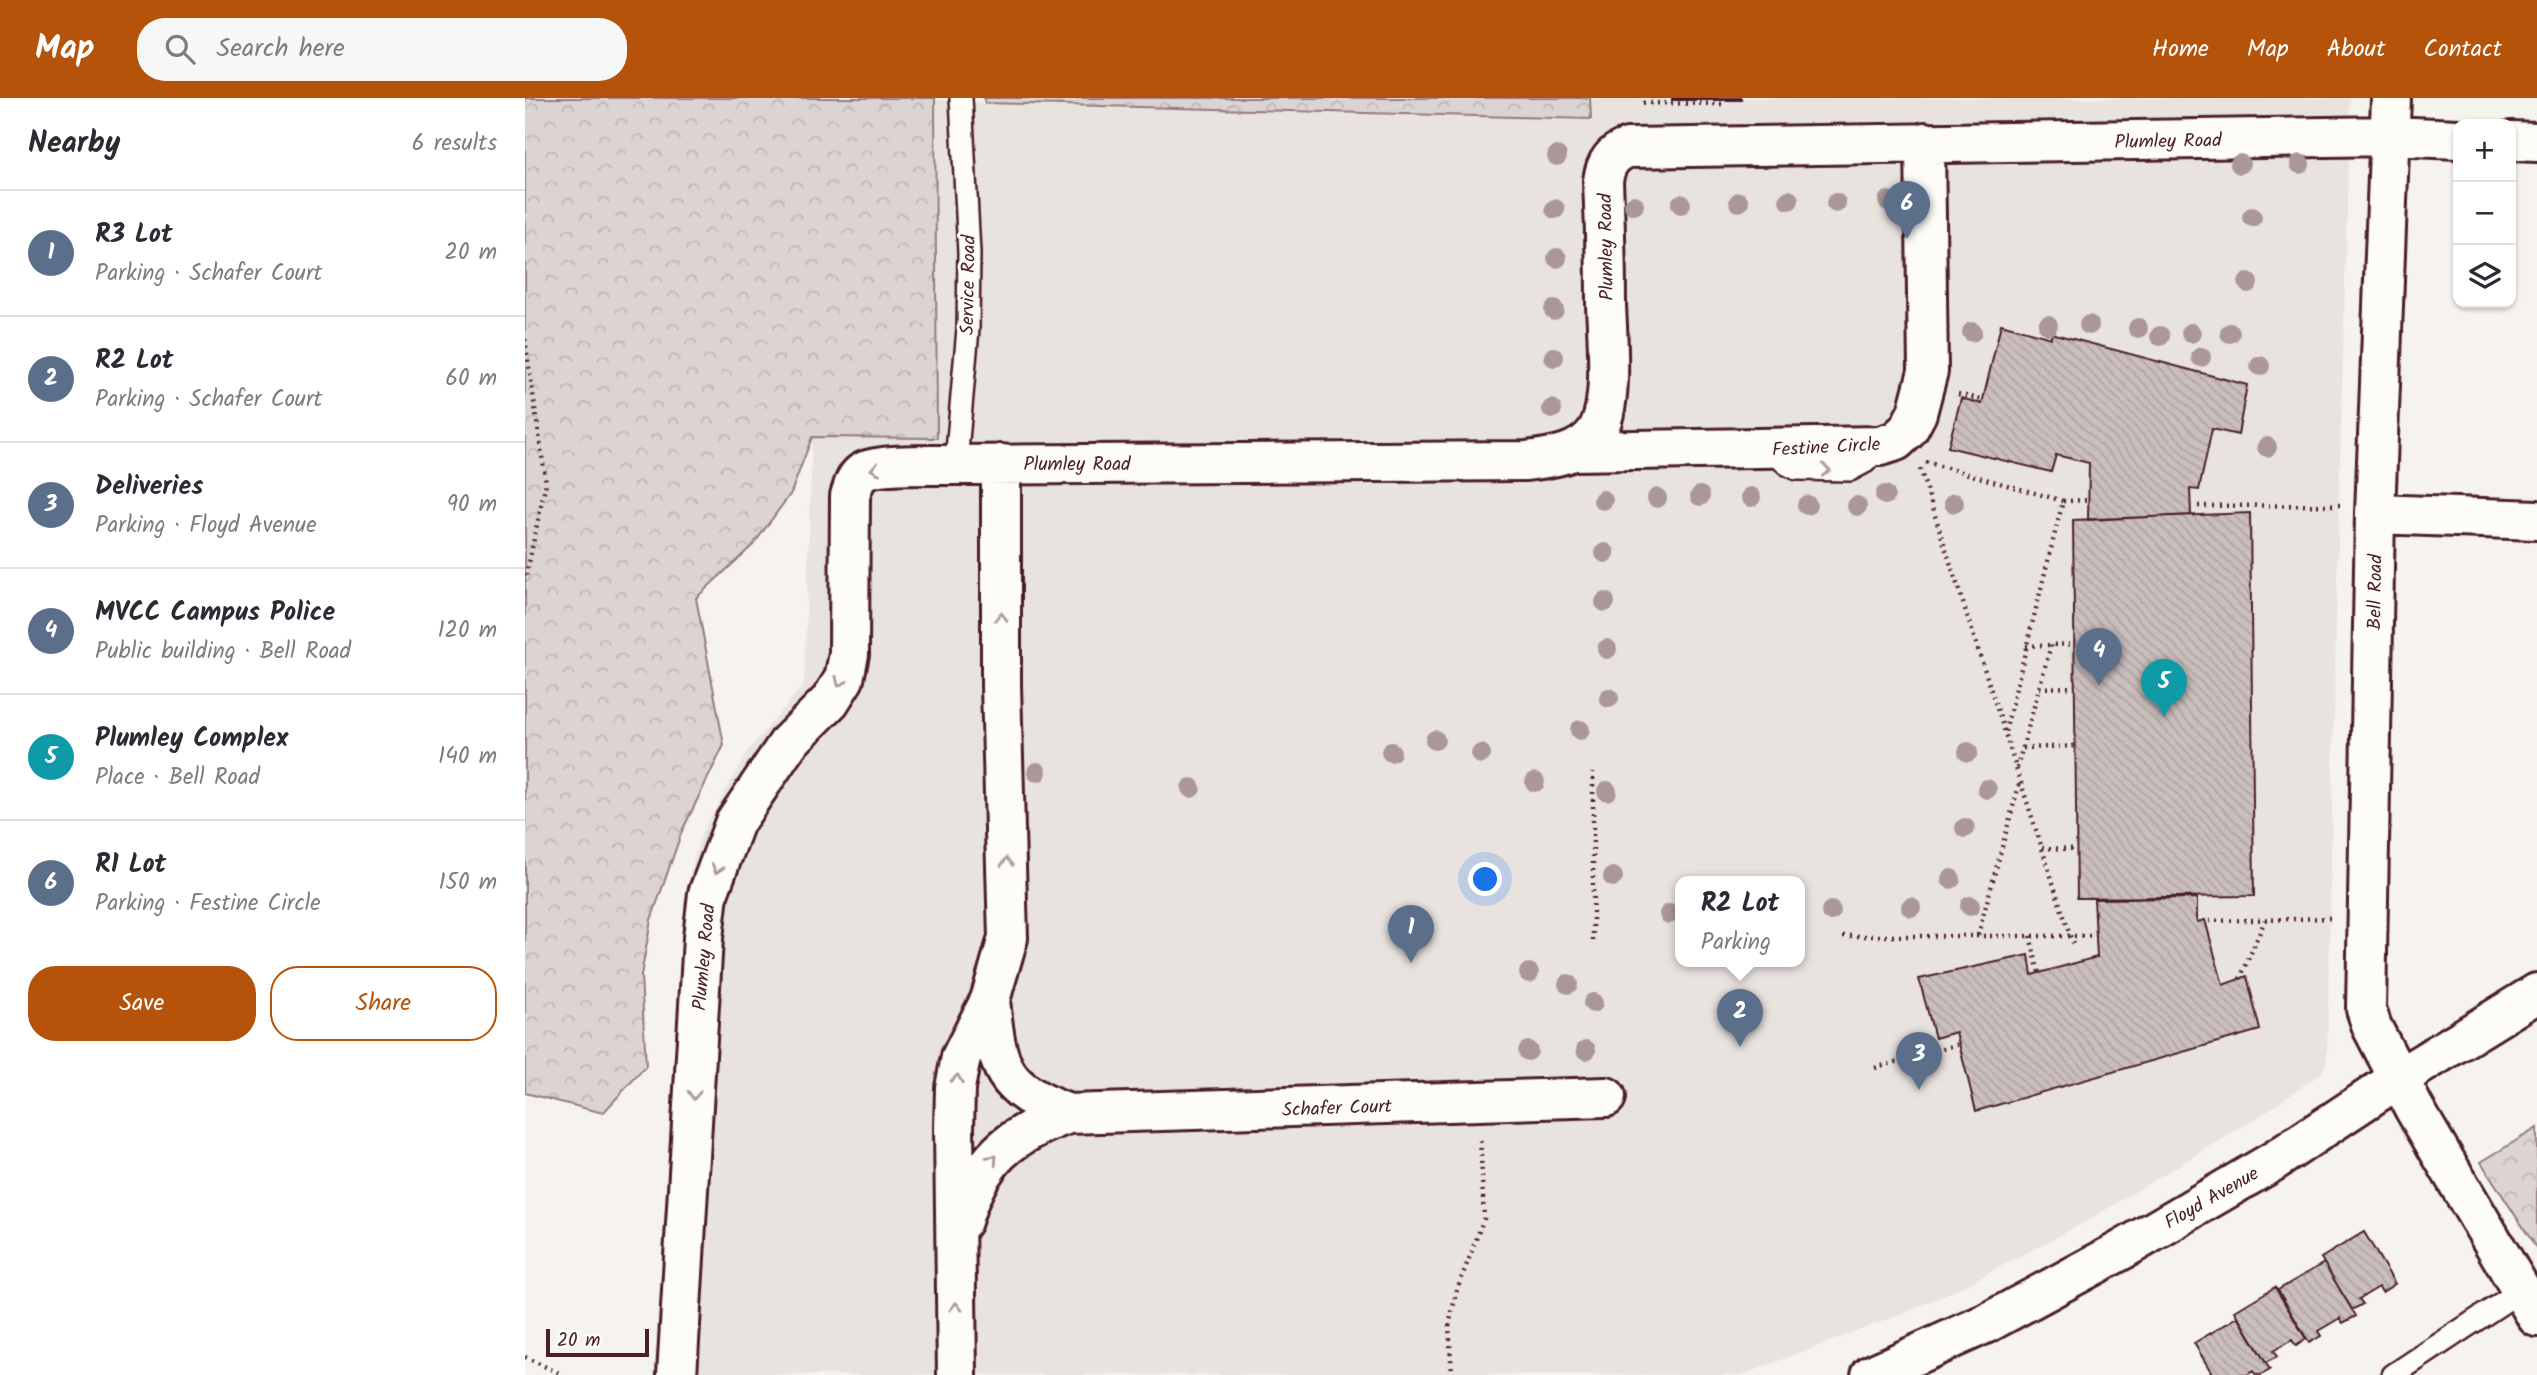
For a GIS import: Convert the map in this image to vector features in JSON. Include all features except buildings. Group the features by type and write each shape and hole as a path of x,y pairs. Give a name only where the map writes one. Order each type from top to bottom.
{"street":[{"name":"Bell Road","path":"2391,98 2360,510 2366,1009 2372,1027 2399,1078 2528,1304"},
{"name":"Plumley Road","path":"677,1375 703,938 708,894 736,822 753,792 789,742 830,701 844,679 849,654 850,496 855,481 862,472 873,468 1001,464 1526,461 1573,451 1597,431 1606,398 1603,181 1607,165 1619,151 1643,146 2390,136 2453,139"},
{"path":"2516,141 2537,142"},
{"name":"Festine Circle","path":"1573,451 1880,446 1896,441 1908,430 1917,413 1928,372 1925,142"},
{"name":"Plumley Road","path":"957,1375 955,1088 961,1057 990,1000 1008,938 1001,685 1001,464"},
{"path":"2360,510 2537,520"},
{"name":"Floyd Avenue","path":"1871,1375 1987,1323 2120,1251 2274,1161 2399,1078 2537,993"},
{"name":"Schafer Court","path":"990,1000 997,1054 1008,1078 1039,1102 1068,1114"},
{"name":"Schafer Court","path":"956,1243 969,1198 983,1170 1004,1147 1024,1133 1068,1114 1605,1097"}],"lane":[{"name":"Service Road","path":"943,465 952,459 957,451 968,329 969,253 961,98"},
{"path":"2393,1375 2528,1304"}],"path":[{"path":"1643,103 1722,104"},
{"path":"525,339 546,483 525,581"},
{"path":"1947,391 1983,400"},
{"path":"2074,948 1917,460 2063,501 2088,500"},
{"path":"2005,732 2063,501"},
{"path":"2198,506 2360,510"},
{"path":"2026,646 2074,644"},
{"path":"2017,769 2051,645"},
{"path":"2039,688 2075,687"},
{"path":"2023,748 2075,746"},
{"path":"1593,772 1593,941"},
{"path":"1978,935 2020,781"},
{"path":"2042,848 2077,849"},
{"path":"2210,921 2339,918"},
{"path":"2240,979 2265,919"},
{"path":"1843,936 2096,936"},
{"path":"2030,936 2039,973"},
{"path":"1875,1068 1959,1044"},
{"path":"1452,1375 1449,1326 1456,1293 1484,1218 1480,1131"},
{"path":"525,1357 563,1375"}],"shaded area":[{"path":"1590,98 2350,98 2327,1060 2323,1072 2257,1118 2087,1221 1966,1285 1905,1313 1742,1375 654,1375 685,892 701,834 748,751 804,684 812,436 937,438 936,99 985,103 1590,119"}],"green space":[{"path":"525,98 935,98 937,438 812,437 791,493 753,545 696,598 724,745 682,831 651,920 641,976 646,1066 603,1113 525,1093"},
{"path":"984,98 1590,98 1591,119 985,103"},
{"path":"2537,1128 2537,1249 2481,1162"}],"place":[{"name":"R1 Lot","path":"1907,239"},
{"name":"MVCC Campus Police","path":"2099,686"},
{"name":"Plumley Complex","path":"2164,717"},
{"name":"R3 Lot","path":"1411,963"},
{"name":"R2 Lot","path":"1740,1047"},
{"name":"Deliveries","path":"1919,1090"}]}
